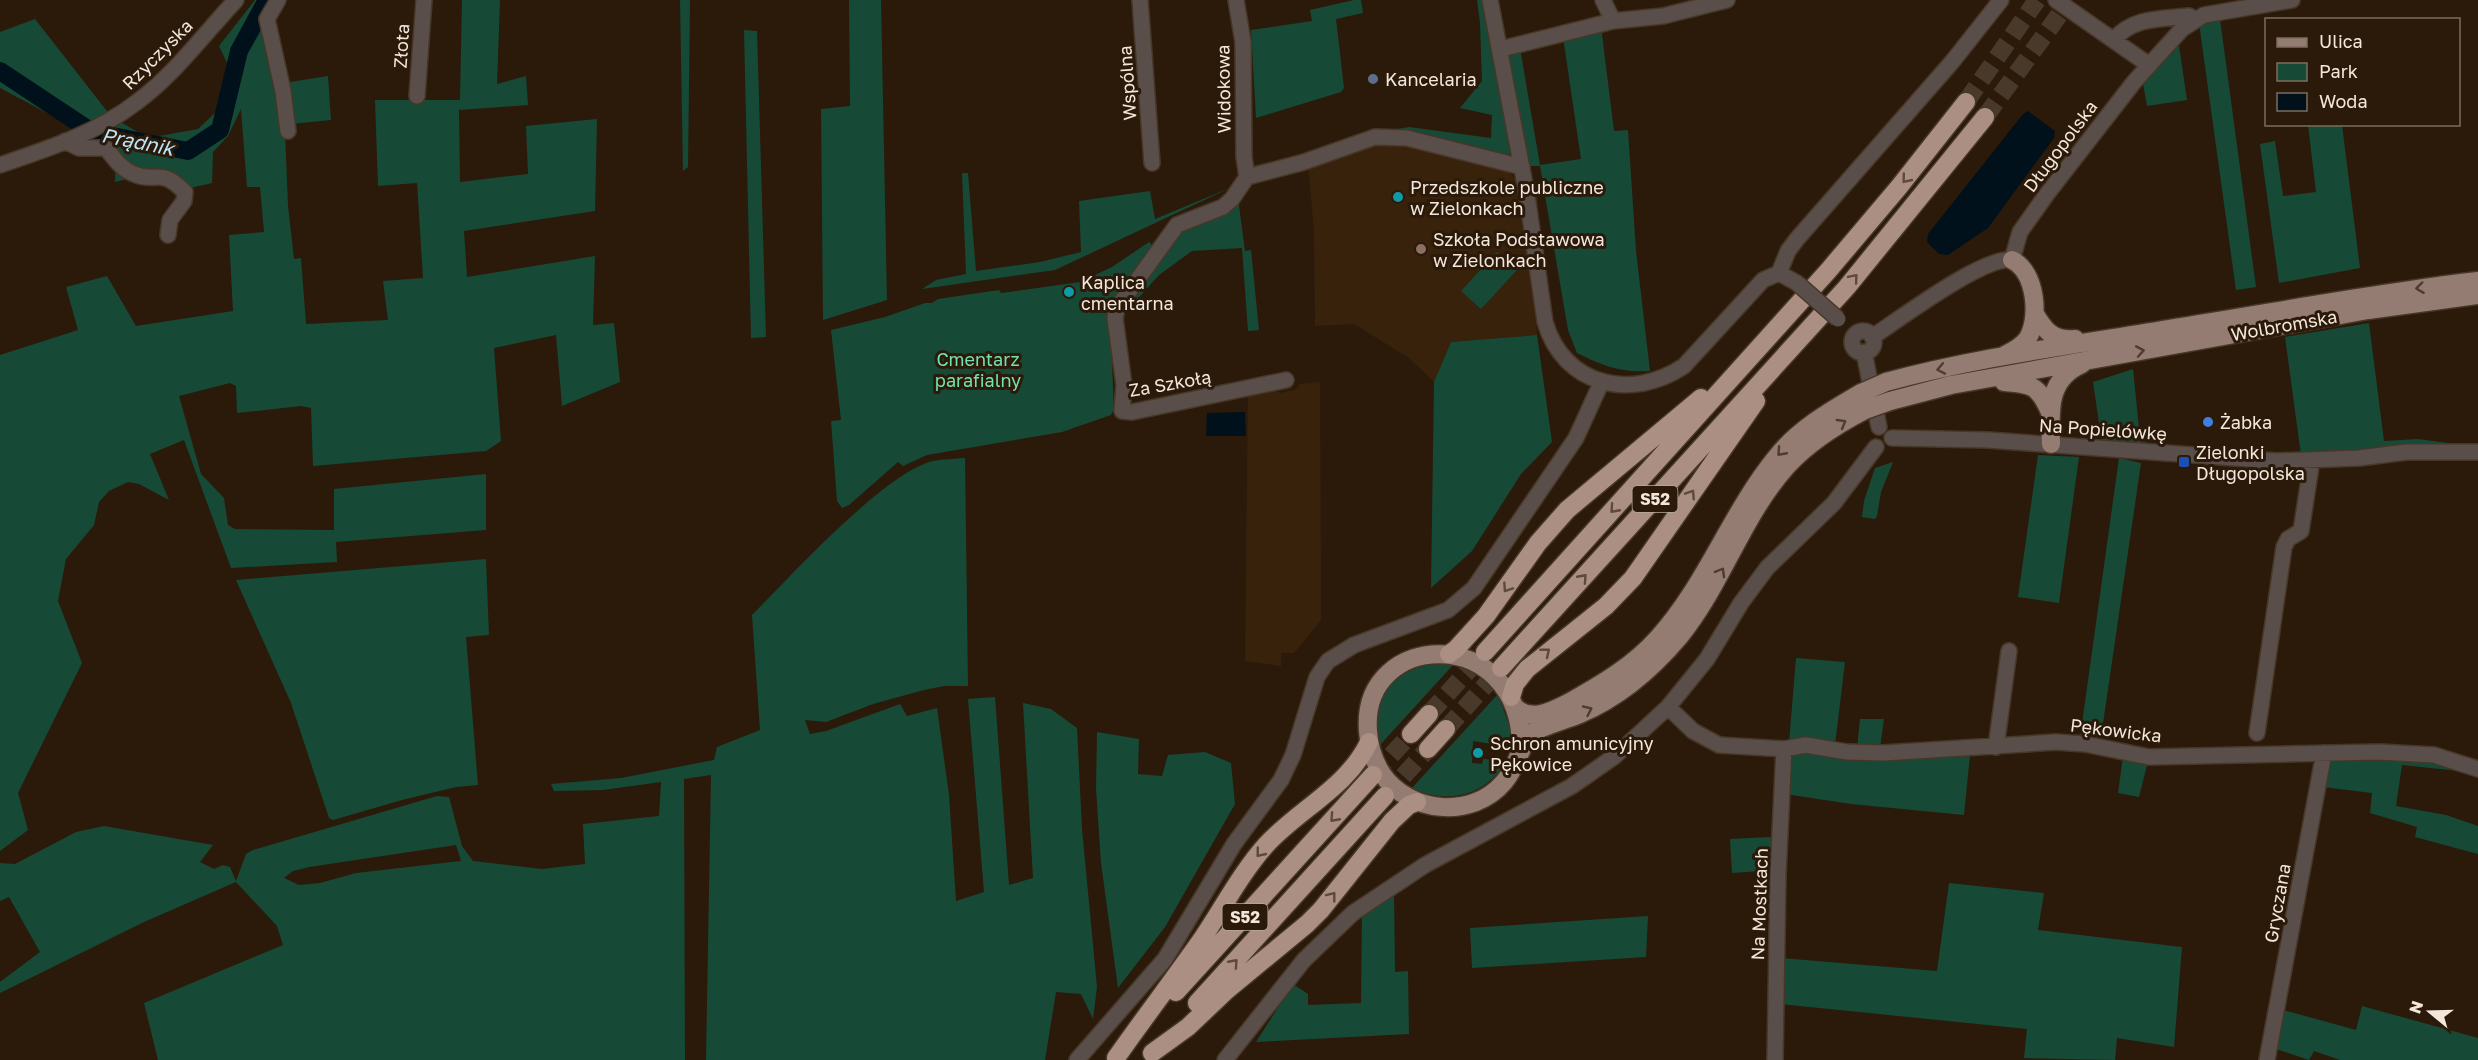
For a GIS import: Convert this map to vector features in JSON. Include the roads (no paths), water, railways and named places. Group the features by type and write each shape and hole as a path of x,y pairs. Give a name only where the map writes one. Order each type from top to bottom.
{"highway":[{"name":"S52","path":"1485,652 1752,357 1899,187 1966,102"},
{"name":"S52","path":"1501,668 1808,329 1918,202 1985,117"},
{"path":"1513,703 1515,684 1527,669 1606,606 1633,578 1808,329"},
{"path":"1449,654 1456,650 1486,616 1533,549 1567,510 1752,357"},
{"path":"1411,734 1429,714"},
{"path":"1428,749 1446,729"},
{"path":"1115,1059 1200,941 1251,863 1276,834 1340,782 1363,756 1369,742"},
{"name":"S52","path":"1115,1059 1373,775"},
{"name":"S52","path":"1149,1057 1385,796"},
{"path":"1149,1057 1188,1027 1227,990 1307,924 1321,910 1392,821 1409,805 1417,802"}],"main road":[{"path":"2012,260 2027,276 2035,314 2044,329 2056,338 2066,340 2113,338"},
{"name":"Wolbromska","path":"2113,338 2365,295 2478,280"},
{"name":"Wolbromska","path":"1863,401 1890,401 1980,380 2368,310 2478,296"},
{"path":"1997,359 2024,343 2029,336 2035,314"},
{"path":"1863,401 1820,417 1775,458 1749,494 1681,609 1644,652 1616,675 1557,709 1532,715 1522,714 1487,669 1469,659 1449,654 1419,657 1401,665 1382,680 1368,711 1369,742 1373,757 1383,776 1397,790 1417,802 1433,807 1456,807 1485,798 1509,775 1529,734 1600,704 1652,665 1693,618 1786,467 1886,382 2113,338"},
{"path":"2051,444 2050,412 2057,383 2065,373 2091,360"},
{"path":"1980,380 2033,386 2043,395 2050,412"},
{"path":"1513,703 1521,727 1521,747"}],"street":[{"name":"Rzyczyska","path":"0,165 103,124 138,102 164,78 236,0"},
{"path":"278,0 267,19 283,91 288,131"},
{"name":"Złota","path":"417,96 424,0"},
{"name":"Wspólna","path":"1140,0 1152,163"},
{"name":"Widokowa","path":"1236,0 1243,42 1244,157 1247,177"},
{"path":"1491,0 1522,167 1547,329 1565,359 1580,371 1620,386 1641,385 1670,375 1694,357 1763,280 1779,273 1797,238 1952,62 2001,0"},
{"path":"1603,0 1613,21"},
{"path":"1500,49 1613,21 1663,16 1727,0"},
{"path":"2056,0 2149,65"},
{"path":"2114,40 2132,24 2189,16 2194,19 2204,15 2292,0"},
{"name":"Długopolska","path":"2012,260 2014,247 2026,224 2149,65 2194,19"},
{"path":"1247,177 1304,162 1375,137 1407,138 1522,167"},
{"path":"65,141 79,148 106,148 124,169 135,175 163,176 185,192 184,201 170,220 168,235"},
{"name":"Za Szkołą","path":"1247,177 1232,199 1223,207 1177,225 1117,308 1115,318 1124,385 1122,411 1132,412 1286,380"},
{"path":"1872,336 1977,270 1999,260 2012,260"},
{"path":"1779,273 1797,283 1855,335"},
{"path":"1855,335 1864,331 1872,336"},
{"path":"1855,335 1854,347 1864,352"},
{"path":"1864,352 1872,347 1872,336"},
{"path":"1864,352 1878,427"},
{"path":"1077,1060 1165,959 1234,844 1285,774 1322,669 1336,654 1354,645 1448,610 1474,588 1576,438 1602,381"},
{"path":"1226,1060 1282,985 1322,941 1371,900 1425,865 1572,786 1615,756 1668,707 1707,659 1741,603 1767,568 1834,503 1876,447 1886,446 1892,438 1888,429 1878,427"},
{"path":"1876,447 1871,435 1878,427"},
{"name":"Na Popielówkę","path":"1892,438 2051,444 2276,461 2406,452 2478,452"},
{"path":"2257,733 2284,547 2288,539 2301,531 2312,460"},
{"path":"1996,747 2009,651"},
{"name":"Pękowicka","path":"1668,707 1693,731 1719,745 1784,749 1806,745 1883,753 2056,742 2085,744 2149,757 2324,753 2434,754 2478,769"},
{"name":"Na Mostkach","path":"1775,1060 1778,874 1784,749"},
{"name":"Gryczana","path":"2267,1060 2324,753"}],"water":[{"path":"2028,111 2055,131 2054,138 1988,228 1948,255 1939,254 1927,242 1928,234 2023,114"},
{"path":"1245,412 1246,436 1206,436 1207,413"}],"waterway":[{"name":"Prądnik","path":"0,71 92,132 188,151 220,130 239,51 267,0"}],"tunnel":[{"path":"1966,102 2037,0"},
{"path":"1985,117 2070,0"},
{"path":"1429,714 1483,654"},
{"path":"1446,729 1501,668"},
{"path":"1373,775 1411,734"},
{"path":"1385,796 1428,749"}],"place":[{"name":"Kancelaria","path":"1373,79"},
{"name":"Przedszkole publiczne w Zielonkach","path":"1398,197"},
{"name":"Szkoła Podstawowa w Zielonkach","path":"1421,249"},
{"name":"Kaplica cmentarna","path":"1069,292"},
{"name":"Żabka","path":"2208,422"},
{"name":"Zielonki Długopolska","path":"2184,462"},
{"name":"Schron amunicyjny Pękowice","path":"1478,753"}],"park label":[{"name":"Cmentarz parafialny","path":"978,370"}]}
